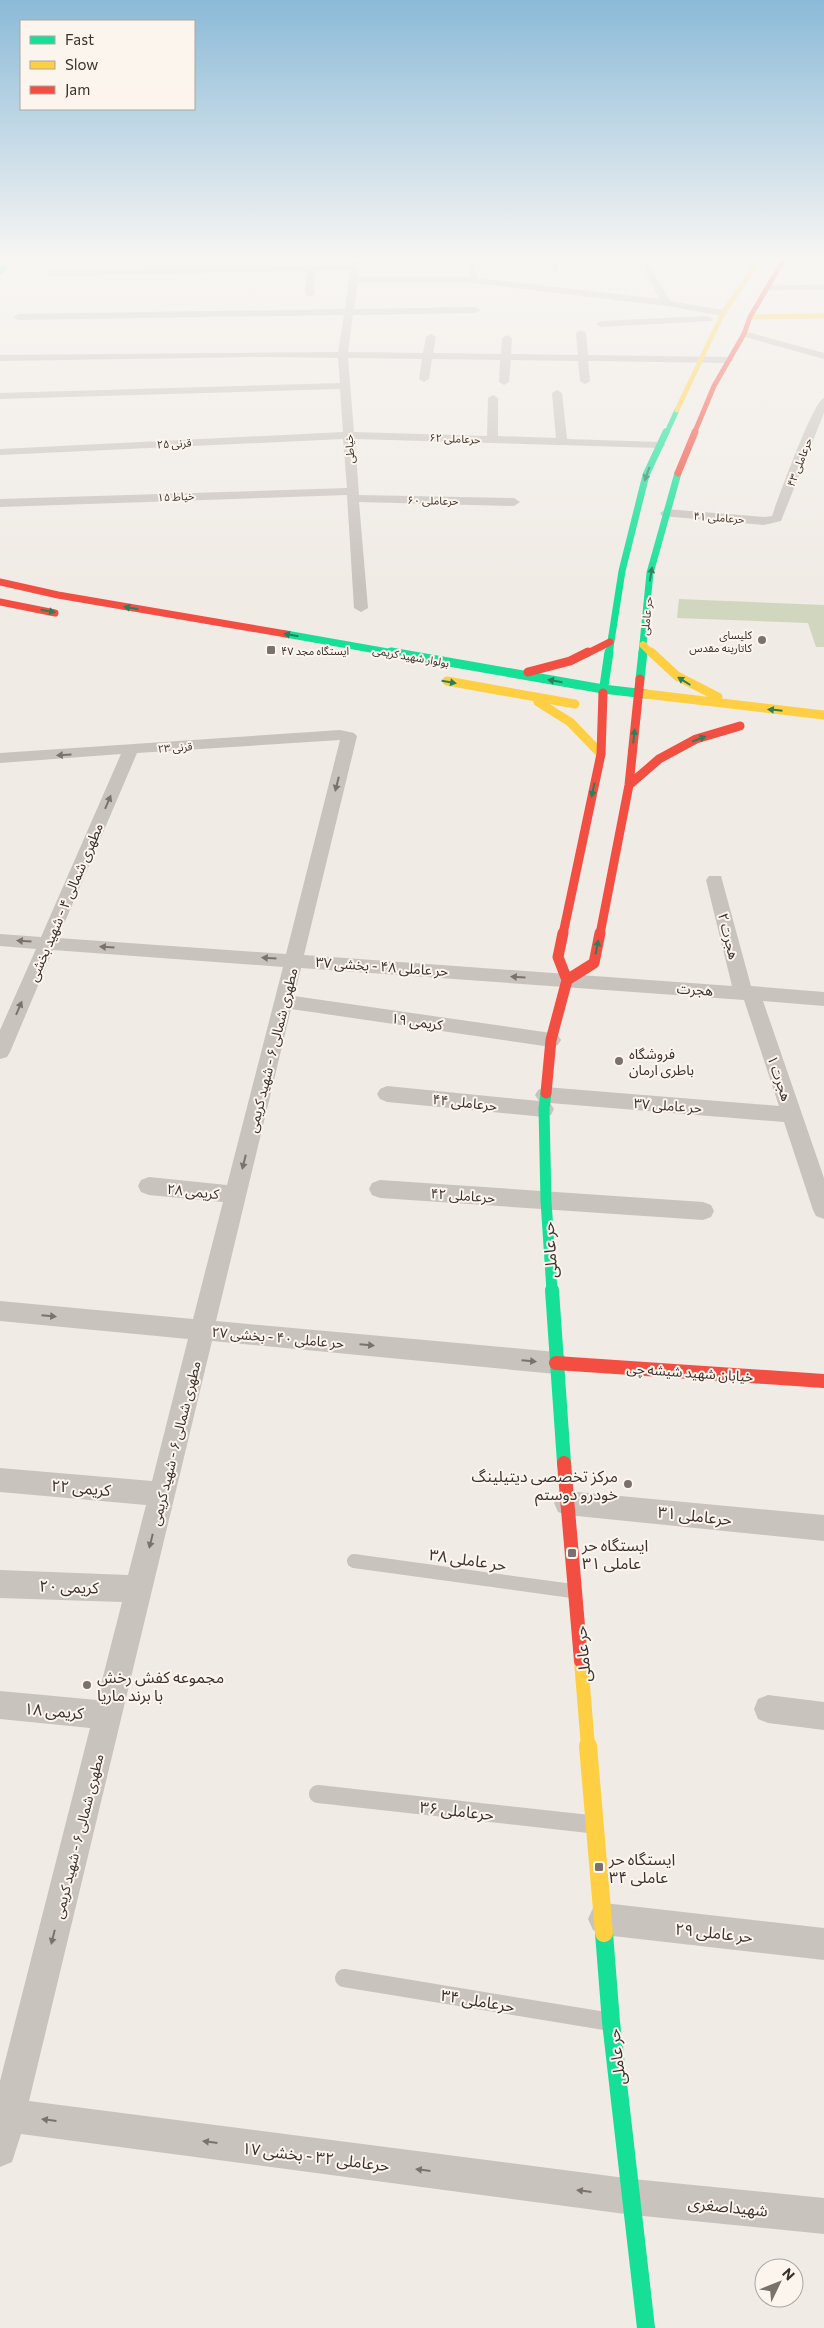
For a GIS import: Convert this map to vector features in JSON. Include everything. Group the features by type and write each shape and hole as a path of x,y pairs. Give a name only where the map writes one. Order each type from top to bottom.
{"main road":[{"path":"567,980 558,957 600,754 599,708 622,571 646,475 695,370"},
{"name":"حر عاملی","path":"646,2328 633,2197 611,2022 604,1919 567,1503 546,1201 544,1102 551,1040 567,980 594,963 629,784 632,712 639,695 650,573 676,477 714,386 723,370"},
{"name":"بولوار شهید کریمی","path":"0,582 68,597 639,695 824,715"},
{"path":"0,602 64,614"},
{"path":"517,674 550,668 586,656 610,642"},
{"path":"643,645 666,669 700,691 745,707"},
{"name":"بولوار شهید کریمی","path":"433,679 599,708"},
{"path":"528,696 570,722 600,754"},
{"path":"632,712 652,715"},
{"path":"629,784 658,759 696,739 745,726 713,722"},
{"name":"خیابان شهید شیشه چی","path":"556,1363 824,1382"}],"street":[{"name":"خیاطی","path":"344,370 361,608"},
{"path":"424,379 426,370"},
{"path":"504,382 505,370"},
{"path":"584,370 585,381"},
{"path":"0,396 345,386"},
{"path":"557,392 562,441"},
{"path":"492,439 493,398"},
{"name":"حرعاملی ۴۳","path":"772,520 777,518 814,433 824,401"},
{"name":"حرعاملی ۶۲","path":"348,435 660,445"},
{"name":"قرنی ۲۵","path":"0,452 348,435"},
{"name":"حرعاملی ۶۰","path":"352,495 514,502"},
{"name":"خیاط ۱۵","path":"0,503 352,495"},
{"name":"حرعاملی ۴۱","path":"666,513 772,520"},
{"name":"قرنی ۲۳","path":"0,758 130,751 340,734 349,736"},
{"name":"مطهری شمالی ۶ - شهید کریمی","path":"0,2150 4,2115 108,1715 349,736"},
{"name":"مطهری شمالی ۴ - شهید بخشی","path":"0,1052 130,751"},
{"name":"هجرت ۲","path":"715,880 747,993"},
{"name":"حر عاملی ۴۸ - بخشی ۳۷","path":"0,940 567,980"},
{"name":"هجرت","path":"567,980 824,999"},
{"name":"هجرت ۱","path":"747,993 792,1115 824,1210"},
{"name":"کریمی ۱۹","path":"284,1001 551,1040"},
{"name":"حرعاملی ۴۴","path":"387,1094 544,1102"},
{"name":"حر عاملی ۳۷","path":"544,1102 792,1115"},
{"name":"کریمی ۲۸","path":"149,1186 236,1195"},
{"name":"حرعاملی ۴۲","path":"380,1189 703,1210"},
{"name":"حر عاملی ۴۰ - بخشی ۲۷","path":"0,1311 556,1363"},
{"name":"کریمی ۲۲","path":"0,1480 162,1494"},
{"name":"حرعاملی ۳۱","path":"567,1503 824,1528"},
{"name":"کریمی ۲۰","path":"0,1584 139,1589"},
{"name":"کریمی ۱۸","path":"0,1705 108,1715"},
{"path":"768,1709 824,1716"},
{"name":"حر عاملی ۲۹","path":"604,1919 824,1944"},
{"name":"حرعاملی ۳۲ - بخشی ۱۷","path":"4,2115 633,2197"},
{"name":"شهیداصغری","path":"633,2197 824,2216"}],"lane":[{"name":"حر عاملی ۳۸","path":"354,1560 576,1591"},
{"name":"حرعاملی ۳۶","path":"318,1794 596,1825"},
{"name":"حرعاملی ۳۴","path":"344,1978 611,2022"}],"green space":[{"path":"679,599 824,605 824,647 816,647 808,623 677,618"}],"traffic: fast":[{"path":"603,693 622,571 646,475 677,410"},
{"path":"640,679 650,573 678,473"},
{"path":"286,634 603,689 646,694"},
{"path":"546,1093 544,1109 546,1201 564,1463"},
{"path":"604,1933 611,2022 646,2328"}],"traffic: slow":[{"path":"677,410 696,370"},
{"path":"643,645 677,676 718,697"},
{"path":"447,681 575,704"},
{"path":"646,694 824,715"},
{"path":"538,702 570,722 601,754"},
{"path":"581,1661 604,1933"}],"traffic: jam":[{"path":"678,473 714,386 723,370"},
{"path":"0,582 58,595 286,634"},
{"path":"0,602 55,613"},
{"path":"528,672 570,661 610,642"},
{"path":"567,980 594,963 629,785 640,679"},
{"path":"546,1093 551,1040 567,980 558,957 601,754 603,693"},
{"path":"629,785 659,759 696,739 740,726"},
{"path":"556,1363 824,1381"},
{"path":"564,1463 581,1661"}],"place":[{"name":"کلیسای کاتارینه مقدس","path":"762,640"},
{"name":"ایستگاه مجد ۴۷","path":"271,650"},
{"name":"فروشگاه باطری ارمان","path":"619,1061"},
{"name":"مرکز تخصصی دیتیلینگ خودرو دوستم","path":"628,1484"},
{"name":"ایستگاه حر عاملی ۳۱","path":"572,1553"},
{"name":"مجموعه کفش رخش با برند ماریا","path":"87,1685"},
{"name":"ایستگاه حر عاملی ۳۴","path":"599,1867"}]}
